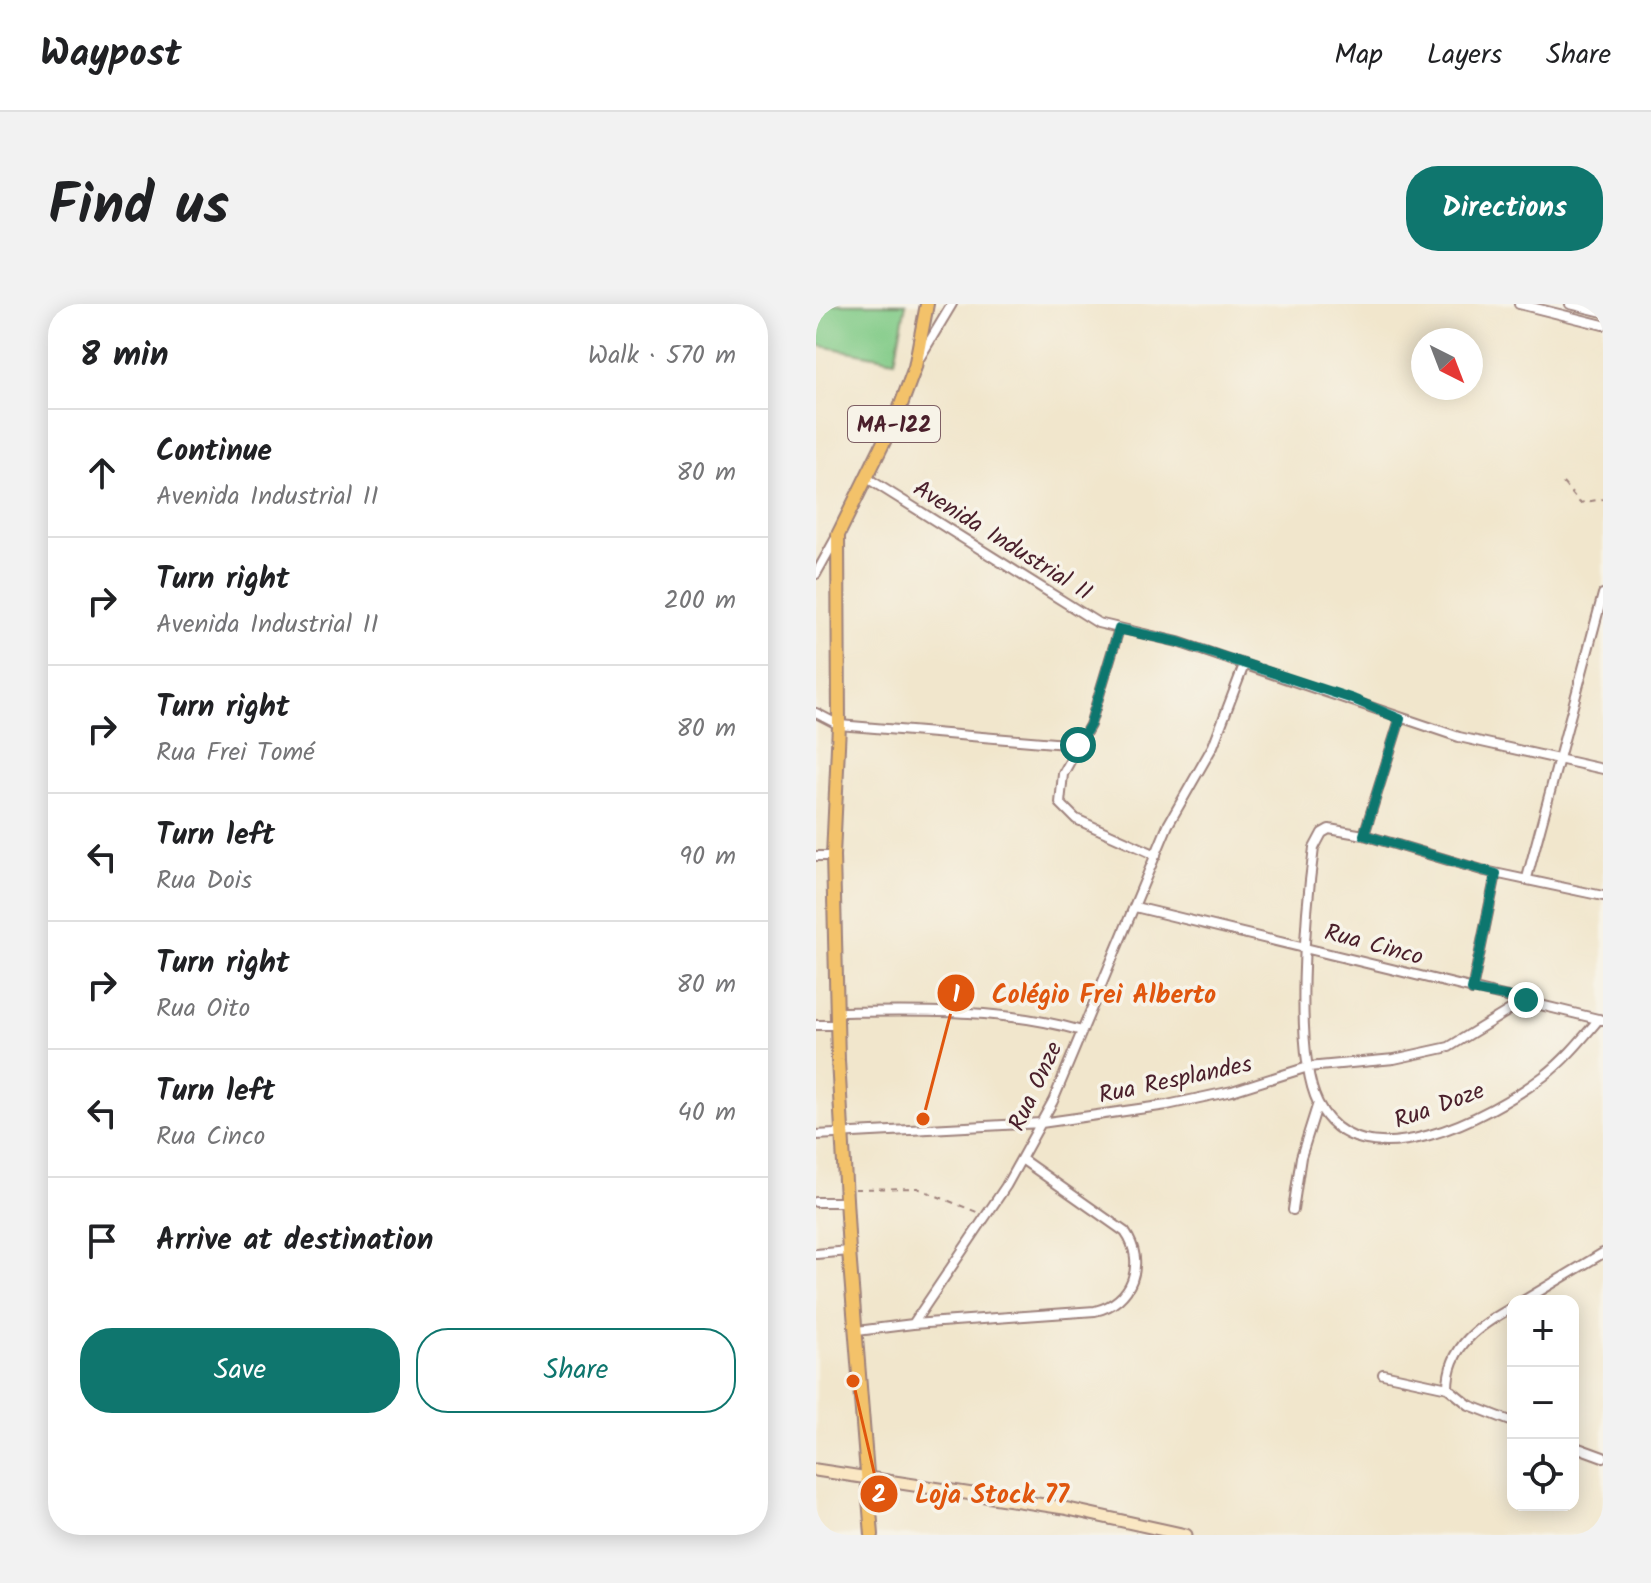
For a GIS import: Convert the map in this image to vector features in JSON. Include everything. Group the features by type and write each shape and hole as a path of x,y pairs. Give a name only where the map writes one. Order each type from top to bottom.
{"main road":[{"name":"MA-122","path":"872,1535 870,1478 849,1251 837,1019 833,856 839,725 838,535 898,413 915,367 927,304"}],"street":[{"path":"915,367 952,304"},
{"path":"1519,304 1603,325"},
{"path":"1570,304 1603,312"},
{"name":"Avenida Industrial II","path":"867,478 1084,616 1119,629 1178,642 1353,699 1400,719 1603,769"},
{"path":"816,573 838,535"},
{"path":"1527,878 1603,594"},
{"path":"1119,629 1090,725 1060,785 1063,809 1076,819 1156,855"},
{"name":"Rua Onze","path":"913,1324 1023,1160 1185,791 1213,746 1244,665"},
{"path":"816,713 839,725 1078,745"},
{"path":"1400,719 1364,835 1496,874 1603,896"},
{"name":"Rua Doze","path":"1364,835 1329,829 1322,833 1314,848 1304,1023 1308,1067 1318,1103 1330,1119 1353,1137 1389,1144 1417,1138 1476,1116 1526,1089 1567,1056 1601,1020"},
{"path":"816,856 833,856"},
{"path":"1472,990 1496,874"},
{"name":"Rua Cinco","path":"1135,907 1601,1020"},
{"name":"Rua Resplandes","path":"816,1135 1041,1123 1110,1115 1209,1096 1308,1067 1394,1059 1449,1047 1526,1000"},
{"path":"816,1025 837,1019 980,1014 1032,1019 1082,1031"},
{"path":"1293,1210 1301,1157 1318,1103"},
{"path":"857,1331 1106,1308 1123,1297 1134,1273 1135,1248 1125,1232 1023,1160"},
{"path":"816,1202 846,1202"},
{"path":"816,1254 849,1251"},
{"path":"1533,1295 1603,1253"},
{"path":"1448,1388 1451,1365 1462,1344 1507,1311"},
{"path":"1383,1374 1448,1388 1469,1405 1507,1420"},
{"path":"1579,1448 1603,1457"},
{"path":"816,1470 1064,1508 1186,1535"}],"path":[{"path":"1563,483 1580,503 1603,499"},
{"path":"846,1188 917,1188 952,1199 986,1216"}],"green space":[{"path":"819,304 906,304 895,360 816,345"}],"place":[{"name":"Colégio Frei Alberto","path":"923,1119"},
{"name":"Loja Stock 77","path":"853,1381"}],"route":[{"path":"1078,745 1090,725 1119,629 1178,642 1353,699 1400,719 1364,835 1496,874 1472,990 1526,1000"}]}
